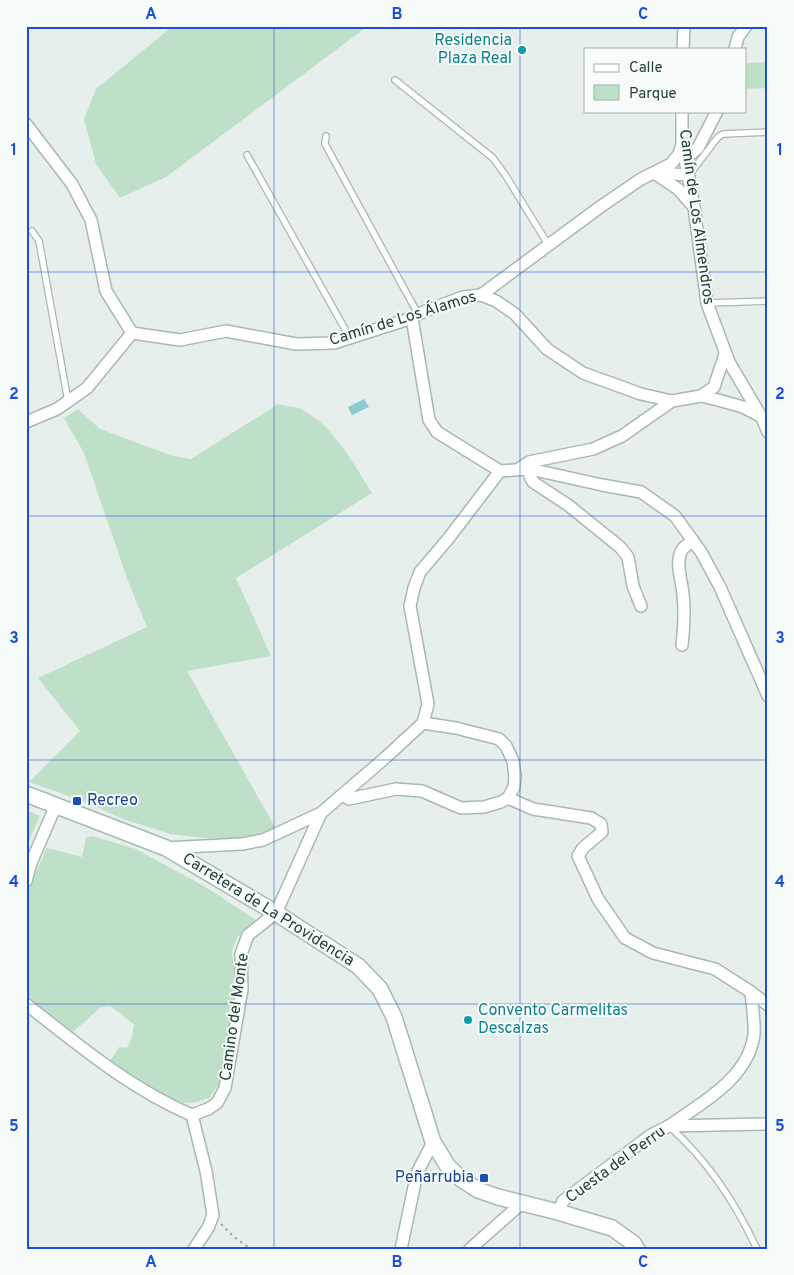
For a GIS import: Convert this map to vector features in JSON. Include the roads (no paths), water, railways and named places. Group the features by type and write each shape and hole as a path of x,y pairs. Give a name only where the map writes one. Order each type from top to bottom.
{"street":[{"path":"683,48 684,26"},
{"path":"735,48 738,37 746,26"},
{"name":"Camín de Los Almendros","path":"682,112 682,144 689,175 707,303 728,362 765,419 768,432"},
{"path":"686,158 698,148 716,112"},
{"path":"26,124 72,184 91,220 106,291 132,333 87,388 57,409 26,422"},
{"name":"Camín de Los Álamos","path":"132,333 180,340 226,331 296,344 334,343 415,316 463,297 482,296 600,207 641,179 671,164 679,154 682,144"},
{"path":"654,173 689,175"},
{"path":"654,173 678,189 694,207"},
{"path":"482,296 496,301 515,314 547,350 583,373 641,394 672,401 701,396 744,407 765,419"},
{"path":"415,316 429,420 437,432 500,471 524,469 641,492 675,516 693,541 720,587 768,696"},
{"path":"701,396 714,387 726,354"},
{"path":"524,469 528,462 593,449 622,436 672,401"},
{"path":"524,469 534,482 568,505 620,547 628,557 633,586 641,606"},
{"path":"166,848 242,844 263,840 321,813 423,723 428,704 410,606 414,588 420,572 500,471"},
{"path":"682,645 685,624 679,566 680,554 683,548 693,541"},
{"path":"342,796 349,799 396,788 422,791 461,808 484,807 502,802 508,798 514,787 513,761 506,746 499,739 456,728 423,723"},
{"name":"Carretera de La Providencia","path":"26,794 166,848 276,913 358,966 380,990 394,1017 432,1142 447,1165 461,1179 478,1190 612,1228 633,1243 637,1249"},
{"path":"508,798 534,808 591,818 602,824 602,832 583,848 578,856 598,899 625,938 653,953 715,969 768,1005"},
{"path":"26,881 31,863 56,805"},
{"name":"Camino del Monte","path":"192,1115 208,1109 217,1103 225,1088 242,989 241,954 248,935 276,913 321,813"},
{"path":"669,1126 727,1083 742,1068 751,1049 754,1033 751,992"},
{"path":"26,1004 95,1058 167,1104 192,1115 206,1172 212,1215 208,1228 194,1249"},
{"name":"Cuesta del Perru","path":"558,1212 563,1201 651,1135 669,1126 768,1124"},
{"path":"400,1249 417,1173 432,1142"},
{"path":"470,1249 522,1203"}],"lane":[{"path":"395,80 492,158 506,176 549,246"},
{"path":"689,175 718,136 723,134 768,132"},
{"path":"326,136 325,144 415,316"},
{"path":"247,155 350,338"},
{"path":"32,231 39,241 68,401"},
{"path":"707,303 768,301"},
{"path":"669,1126 708,1168 733,1204 757,1249"}],"water":[{"path":"364,399 369,407 352,415 348,407"}],"place":[{"name":"Residencia Plaza Real","path":"522,50"},
{"name":"Recreo","path":"77,801"},
{"name":"Convento Carmelitas Descalzas","path":"468,1020"},
{"name":"Peñarrubia","path":"484,1178"}]}
